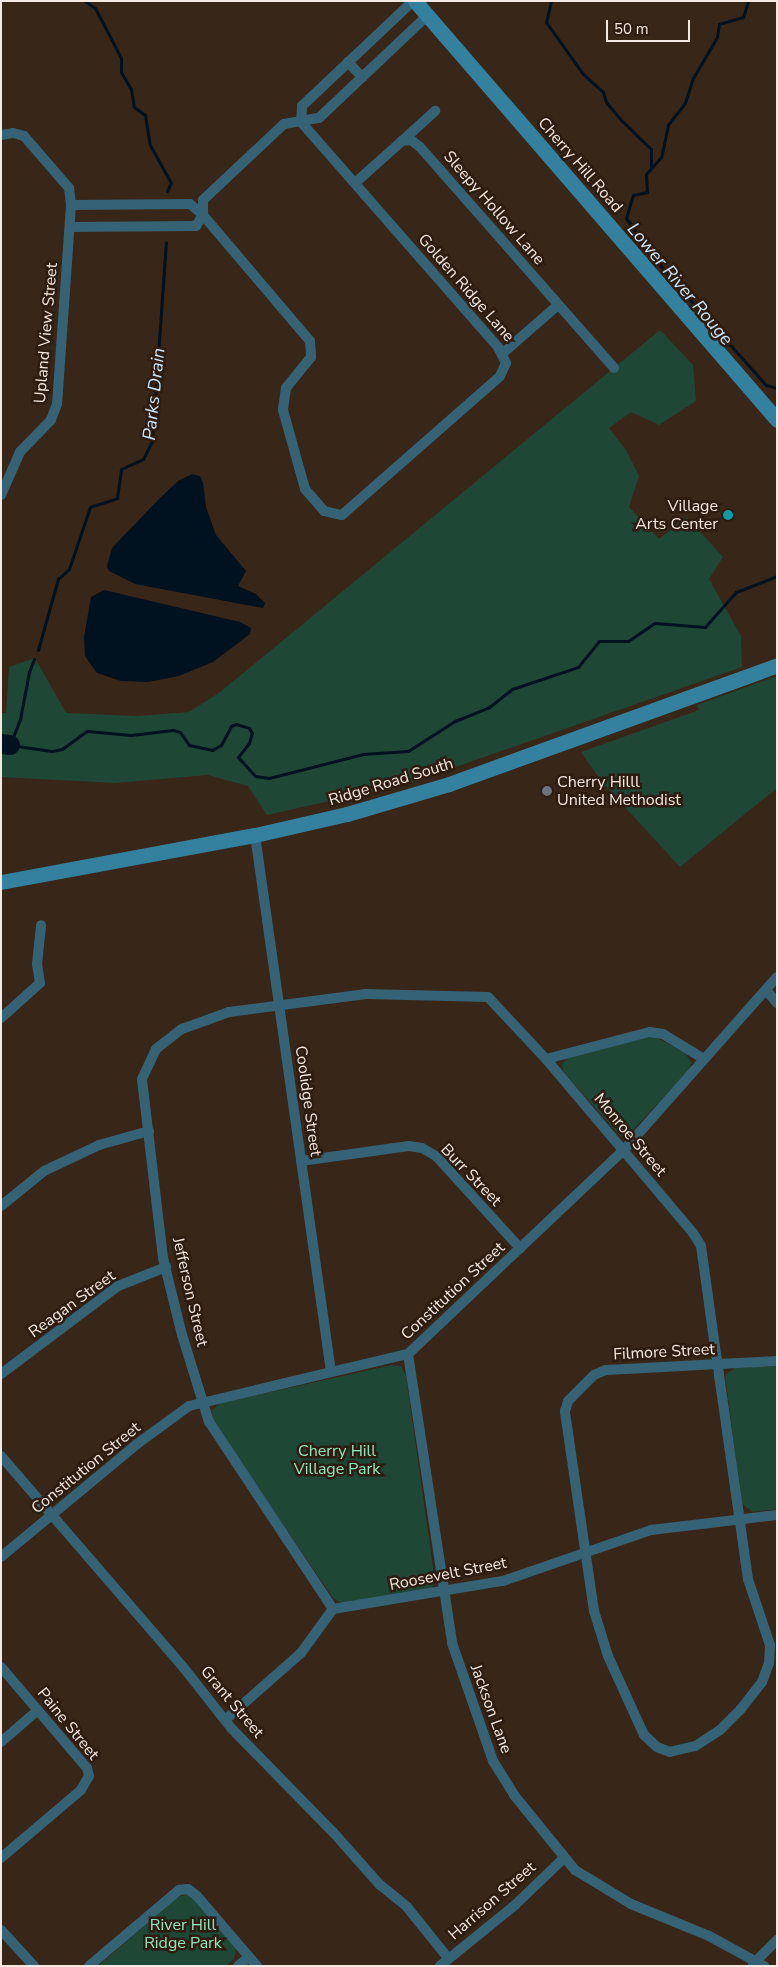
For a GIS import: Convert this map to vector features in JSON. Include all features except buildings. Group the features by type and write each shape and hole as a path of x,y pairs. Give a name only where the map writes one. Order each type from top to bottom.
{"main road":[{"name":"Cherry Hill Road","path":"414,1 777,420"},
{"name":"Ridge Road South","path":"1,882 255,835 347,814 448,784 777,665"}],"street":[{"path":"301,122 302,106 414,1"},
{"path":"71,227 196,226 203,215 203,200 284,124 319,118 427,16"},
{"path":"348,62 362,77"},
{"path":"355,183 435,111"},
{"name":"Golden Ridge Lane","path":"203,215 310,341 311,357 289,382 282,405 305,489 316,505 329,514 346,512 500,376 506,367 503,353 301,122"},
{"name":"Upland View Street","path":"1,135 13,133 24,136 69,188 71,204 71,227 57,404 51,420 20,452 1,495"},
{"name":"Sleepy Hollow Lane","path":"402,141 411,140 420,147 614,368"},
{"path":"71,204 190,204 203,215"},
{"path":"503,353 558,305"},
{"name":"Coolidge Street","path":"255,835 331,1372"},
{"path":"1,1018 40,983 37,964 42,925"},
{"name":"Constitution Street","path":"1,1557 137,1444 189,1406 408,1354 623,1151 767,991 777,977"},
{"path":"767,991 777,1002"},
{"name":"Monroe Street","path":"279,1005 366,994 488,997 546,1058 700,1246 740,1519"},
{"name":"Jefferson Street","path":"279,1005 204,1019 182,1029 156,1050 142,1079 166,1267 209,1422 334,1609"},
{"path":"546,1058 650,1032 663,1034 704,1059"},
{"path":"1,1206 44,1170 99,1145 149,1131"},
{"name":"Burr Street","path":"301,1161 409,1146 422,1148 436,1156 520,1248"},
{"name":"Reagan Street","path":"1,1374 118,1286 166,1267"},
{"name":"Jackson Lane","path":"408,1354 442,1594 452,1643 492,1761 564,1858 593,1882 631,1904 710,1936 757,1964"},
{"name":"Filmore Street","path":"740,1519 748,1579 769,1636 769,1663 762,1682 741,1709 720,1730 682,1751 670,1752 657,1747 644,1735 630,1709 608,1656 594,1611 565,1412 568,1401 594,1375 606,1370 777,1361"},
{"name":"Grant Street","path":"1,1456 170,1652 225,1720 334,1832 379,1884 407,1907 448,1958"},
{"name":"Roosevelt Street","path":"334,1609 442,1594 502,1581 651,1530 777,1515"},
{"path":"225,1720 301,1653 334,1609"},
{"name":"Paine Street","path":"1,1667 87,1768 89,1776 80,1790 1,1858"},
{"path":"1,1742 38,1710"},
{"name":"Harrison Street","path":"440,1966 514,1905 564,1858"},
{"path":"89,1966 179,1890 184,1890 197,1896 258,1966"},
{"path":"1,1930 34,1966"},
{"path":"757,1964 777,1940"},
{"path":"238,1966 249,1957"}],"green space":[{"path":"660,330 693,365 696,401 659,425 631,412 609,428 626,450 639,476 629,507 659,539 687,517 723,557 709,579 741,636 742,667 410,783 267,815 248,786 208,775 115,783 1,777 1,713 6,713 9,667 35,658 66,713 137,716 189,712 219,693"},
{"path":"777,676 777,788 680,867 602,782 581,752 699,710 697,705"},
{"path":"654,1036 685,1053 691,1062 690,1069 631,1132 620,1136 563,1071 562,1064 570,1056"},
{"name":"Cherry Hill Village Park","path":"392,1365 401,1366 406,1376 435,1582 431,1589 342,1603 333,1598 213,1420 212,1410 221,1403"},
{"path":"777,1366 777,1509 753,1512 742,1504 725,1375 735,1368"},
{"name":"River Hill Ridge Park","path":"187,1894 193,1898 236,1949 234,1959 226,1966 98,1966 177,1898"}],"water":[{"path":"192,474 200,476 203,483 206,507 216,535 246,571 238,586 256,594 265,603 263,608 135,584 109,571 107,566 112,548 178,481"},
{"path":"104,590 240,622 251,628 250,634 213,662 179,676 148,682 121,681 97,673 85,656 84,637 91,597"}],"waterway":[{"name":"Parks Drain","path":"85,1 95,8 121,58 121,72 131,89 134,107 145,115 150,145 171,183 167,191"},
{"path":"551,1 546,22 583,74 603,92 606,102 622,121 651,149 651,166"},
{"name":"Lower River Rouge","path":"748,1 743,17 719,24 717,37 693,78 685,103 668,125 661,157 646,174 647,192 633,195 626,218 667,274 766,385 777,388"},
{"name":"Parks Drain","path":"38,650 58,579 69,569 90,507 117,498 121,469 143,459 152,441 166,242"},
{"name":"Lower River Rouge","path":"34,659 29,672 20,719 10,745 52,751 62,749 87,731 131,735 173,730 180,732 189,745 212,750 221,745 231,726 236,724 249,728 252,733 249,743 238,757 255,776 269,778 363,754 408,751 455,721 488,708 512,689 578,667 599,641 628,641 655,623 705,627 736,592 777,576"},
{"name":"Lower River Rouge","path":"1,744 10,745"}],"place":[{"name":"Village Arts Center","path":"728,515"},
{"name":"Cherry Hilll United Methodist","path":"547,791"}]}
